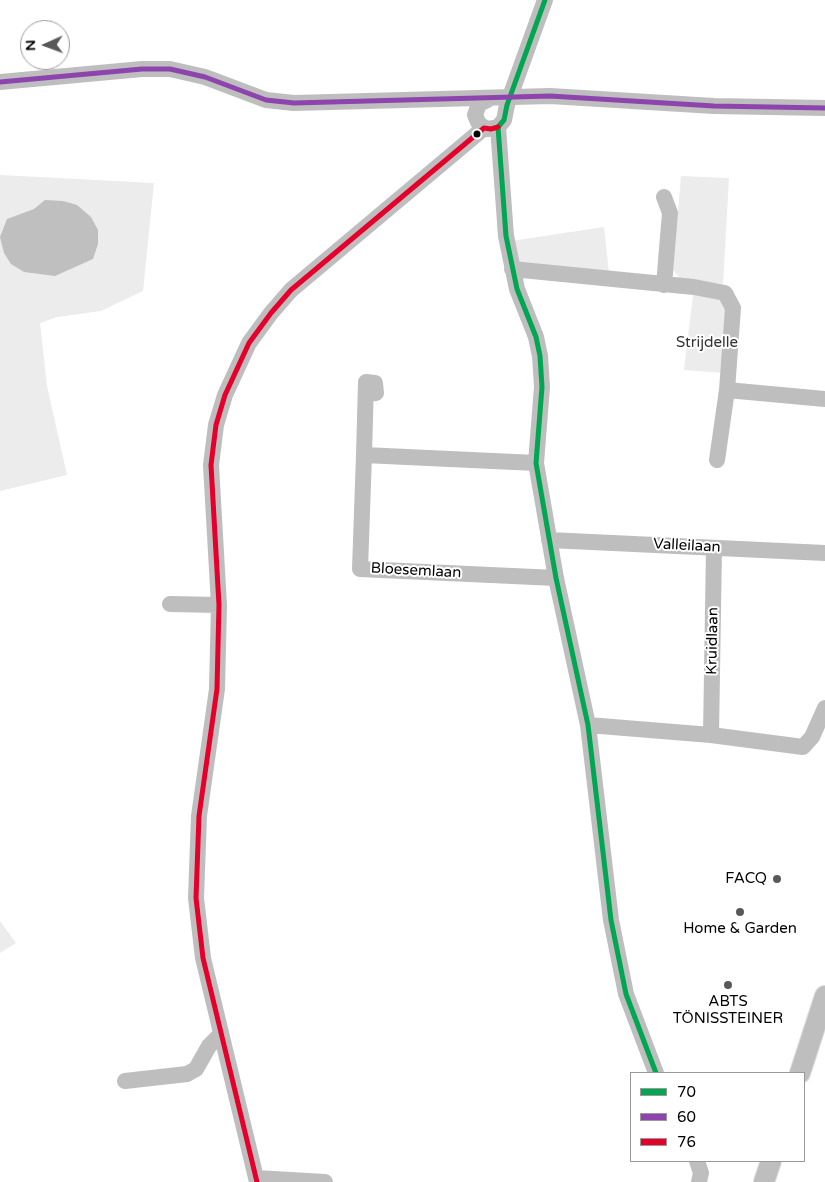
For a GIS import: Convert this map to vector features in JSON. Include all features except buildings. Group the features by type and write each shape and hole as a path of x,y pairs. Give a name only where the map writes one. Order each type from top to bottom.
{"main road":[{"path":"800,1072 825,996"},
{"path":"764,1182 771,1162"}],"street":[{"path":"325,1182 256,1180 221,1034 199,929 196,866 199,816 217,689 218,605 212,446 225,395 249,343 271,313 292,290 491,127 504,120 545,0"},
{"path":"0,82 142,69 170,69 205,77 266,100 278,102 489,99 550,96 714,106 825,108"},
{"path":"489,99 483,101 476,108 476,121 491,127"},
{"path":"491,127 512,269 536,337 540,356 542,387 536,462 556,578 588,725 611,920 626,994 656,1072"},
{"path":"664,197 670,213 664,285"},
{"path":"512,269 718,290 725,293 733,308 727,390 717,460"},
{"name":"Bloesemlaan","path":"366,394 376,393 375,383 366,382 360,569 556,578"},
{"path":"727,390 825,399"},
{"path":"364,455 536,462"},
{"name":"Valleilaan","path":"549,540 825,553"},
{"name":"Kruidlaan","path":"711,735 714,548"},
{"path":"170,604 218,605"},
{"path":"588,725 711,735 803,747 812,737 825,708"},
{"path":"125,1081 187,1074 196,1069 209,1046 221,1034"},
{"path":"697,1162 701,1173 699,1182"}],"green space":[{"path":"0,175 154,183 143,291 101,311 57,317 40,323 47,386 67,475 0,491"},
{"path":"681,176 729,178 723,284 680,278 673,270"},
{"path":"604,227 609,273 519,264 511,241"},
{"name":"Strijdelle","path":"693,295 719,297 728,310 724,373 684,370"},
{"path":"0,921 16,943 0,953"}],"shaded area":[{"path":"45,200 63,201 77,205 91,217 98,230 98,244 93,259 55,276 24,272 11,264 4,253 0,237 7,219 34,209"}],"transit line":[{"name":"70","path":"545,0 507,105 504,120 498,127 506,236 517,289 536,337 540,356 542,387 536,463 556,578 588,725 611,920 626,994 656,1072"},
{"name":"60","path":"0,82 142,69 170,69 205,77 266,100 294,103 550,96 714,106 825,108"},
{"name":"76","path":"257,1182 203,958 196,898 199,816 217,689 219,605 211,465 216,425 225,395 249,343 291,290 484,128 498,127"}],"place":[{"name":"FACQ","path":"777,879"},
{"name":"Home & Garden","path":"740,912"},
{"name":"ABTS TÖNISSTEINER","path":"728,985"}]}
